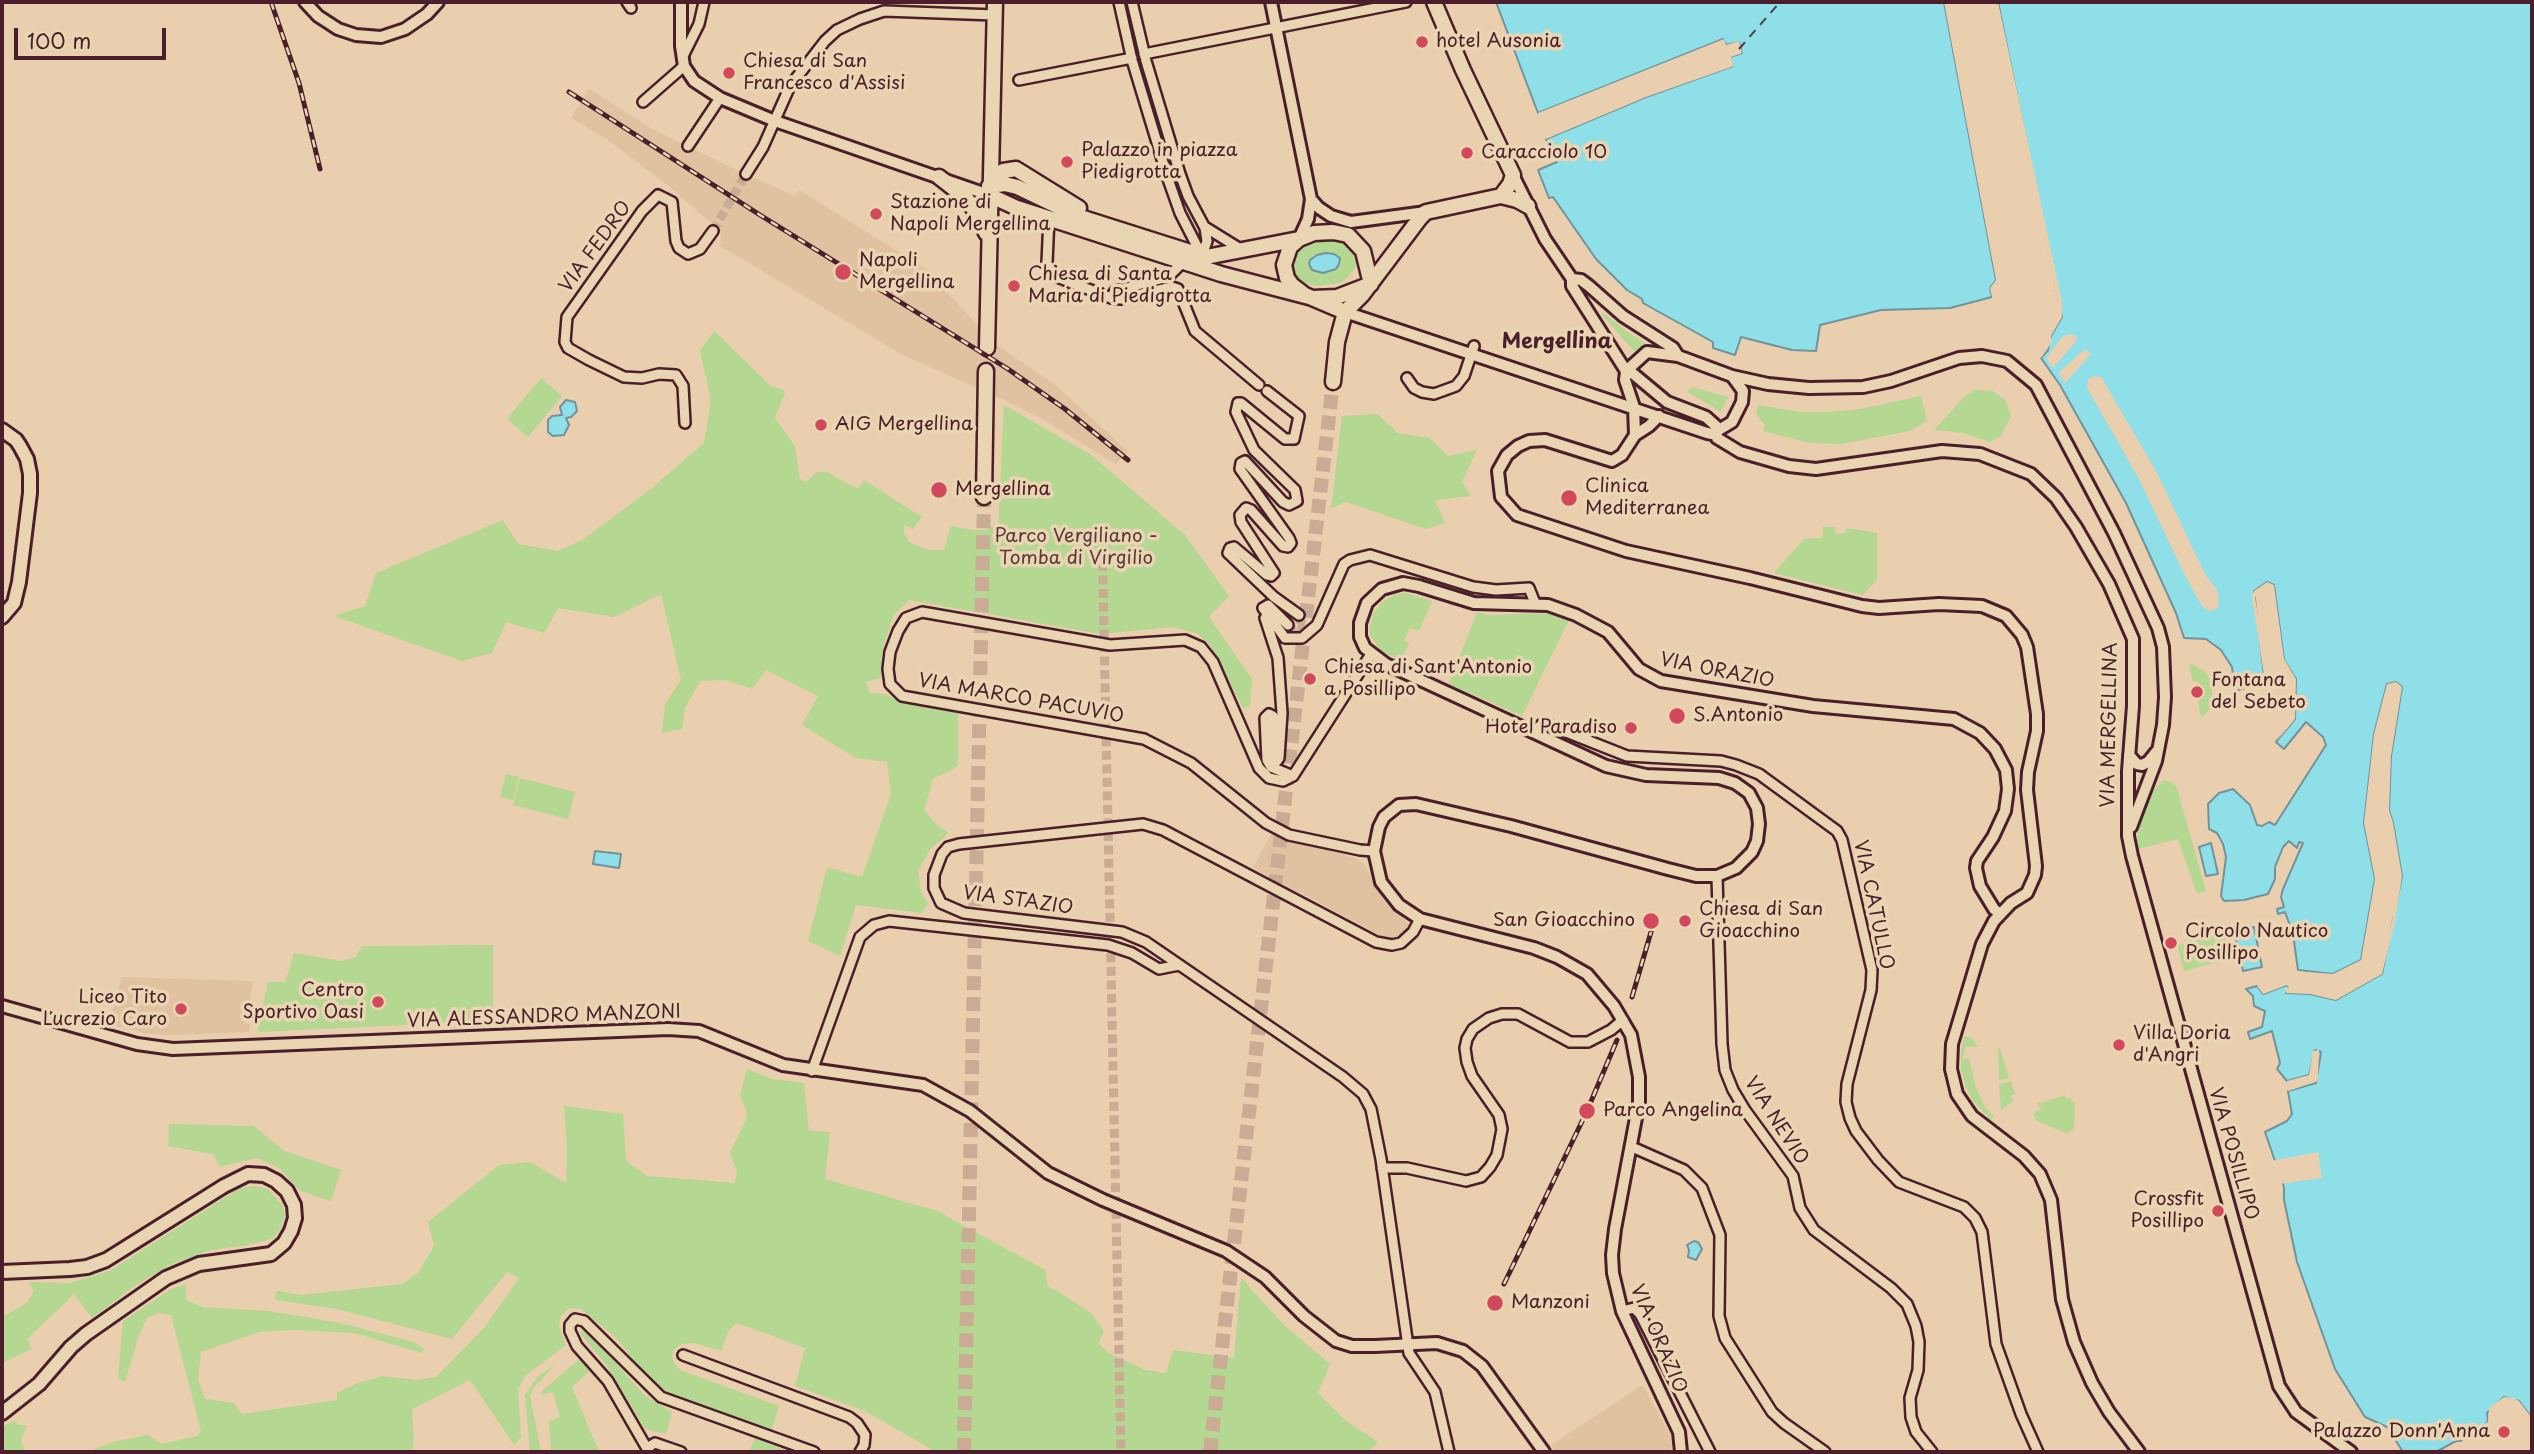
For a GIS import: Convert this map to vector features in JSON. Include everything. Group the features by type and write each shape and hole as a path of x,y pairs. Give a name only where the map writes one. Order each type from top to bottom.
{"main road":[{"path":"1434,2 1508,185 1517,200 1528,206"},
{"path":"987,348 995,8"},
{"path":"989,191 1006,170 1016,169 1116,229"},
{"path":"939,177 970,202 982,221 990,247"},
{"path":"989,191 1009,185 1037,195 1080,217 1193,259 1216,257 1299,239 1317,232 1344,234 1361,247 1371,284"},
{"path":"1333,382 1345,312 1371,284 1426,212 1508,185"},
{"path":"989,191 1026,211 1193,259 1313,298 1329,299 1371,284"},
{"path":"1026,211 1038,207 1040,200 1037,195"},
{"path":"1299,239 1290,247 1286,256 1286,273 1295,288 1313,298"},
{"path":"1346,293 1361,278 1365,260"},
{"name":"VIA MERGELLINA","path":"1313,298 1345,312"},
{"path":"984,496 986,371"},
{"path":"2,430 16,440 27,458 30,493 19,582 14,603 2,617"},
{"path":"2,1272 70,1269 87,1267 106,1260 230,1182 248,1174 264,1175 276,1181 287,1191 294,1205 295,1218 291,1231 284,1243 271,1254 199,1264 166,1278 86,1334 71,1347 40,1384 2,1413"}],"street":[{"path":"305,2 318,16 338,29 368,37 398,33 427,14 438,2"},
{"path":"681,2 684,61 694,81 720,98 775,121 967,187 989,191"},
{"path":"643,102 684,61 699,24 704,2"},
{"path":"1119,2 1132,58 1193,259"},
{"path":"1111,298 1115,291 1168,277 1193,259 1207,242 1205,227 1184,186 1144,54 1132,2"},
{"path":"1271,2 1311,199 1308,219 1299,239"},
{"path":"1144,54 1406,2"},
{"path":"746,174 794,80 825,41 844,26 884,11 995,8"},
{"path":"1019,80 1132,58"},
{"path":"688,146 720,98"},
{"path":"1508,185 1528,206 1545,239 1572,279 1572,286 1626,371 1625,380 1634,407 1635,435"},
{"name":"VIA FEDRO","path":"685,423 683,386 676,375 624,377 589,360 568,348 565,342 567,317 642,211 658,195 672,202 676,241 679,248 688,254 700,249 713,231"},
{"path":"1311,199 1331,216 1351,222 1426,212"},
{"path":"1049,217 1047,263 1049,272 1056,278 1111,298 1121,299 1176,288 1180,291 1195,331 1299,416 1294,439 1285,439 1238,403 1236,412 1254,450 1296,490 1297,501 1289,505 1283,502 1245,461 1241,463 1240,469 1291,543 1288,547 1283,546 1251,510 1246,508 1240,514 1241,522 1274,573 1267,575 1234,547 1230,548 1228,553 1274,597 1299,615"},
{"path":"1205,227 1242,251"},
{"path":"1572,279 1580,280 1623,316 1673,348 1678,356"},
{"name":"VIA MERGELLINA","path":"1345,312 1473,351 1707,433 1716,431"},
{"path":"1407,378 1422,392 1444,392 1456,386 1464,376 1473,351"},
{"path":"1626,371 1647,352 1678,356 1732,376 1809,388 1863,387 1959,359 1982,356 2007,361 2036,385 2115,533 2158,628 2165,665 2165,697 2156,761 2128,836"},
{"name":"VIA MERGELLINA","path":"1626,371 1631,372 1667,402 1706,417 1716,426 1717,438 1740,452 1789,466 1816,469 1898,456 1959,451 1990,457 2031,474 2056,498 2076,527 2109,584 2133,639 2128,836"},
{"path":"1716,431 1732,422 1742,402 1743,391 1732,376"},
{"path":"1659,416 1635,435 1622,456 1612,461 1545,440 1529,441 1518,446 1507,455 1498,471 1501,497 1517,514 1626,551 1862,606 1982,606 2006,616 2014,624 2027,647 2037,714 2037,731 2027,790 2036,866 2033,884 2027,893 2000,914 1982,944 1954,1035 1951,1069 1960,1100 1972,1116 2024,1156 2040,1174 2051,1200 2062,1299 2074,1342 2109,1412 2139,1452"},
{"path":"1263,608 1287,639 1303,638 1313,631 1344,564 1350,559 1366,555 1374,555 1473,587 1496,590 1527,588 1531,591 1535,603"},
{"name":"VIA ORAZIO","path":"1371,654 1360,637 1362,616 1371,597 1389,586 1411,584 1474,603 1535,603 1569,611 1598,626 1615,639 1639,669 1661,681 1813,706 1954,719 1980,733 1995,749 2006,770 2008,789 2005,811 1976,868 1980,886 2000,914"},
{"path":"1263,608 1268,605 1288,625"},
{"path":"1263,608 1278,658 1282,713 1277,761 1272,755 1273,716 1269,714 1265,718 1267,760 1271,767 1293,776 1371,654 1398,670 1533,733 1623,771 1719,778 1743,787 1757,808 1759,824 1757,841 1744,862 1717,876 1677,872 1416,804 1399,805 1384,817 1374,850"},
{"name":"VIA MARCO PACUVIO","path":"1293,776 1283,781 1263,774 1213,662 1200,647 1185,640 1110,645 922,611 906,618 890,652 890,684 902,696 1144,739 1191,763 1266,823 1289,835 1360,850 1374,850"},
{"name":"VIA CATULLO","path":"1533,733 1542,724 1546,724 1627,756 1721,761 1736,765 1759,774 1836,831 1842,840 1872,970 1871,990 1847,1084 1846,1102 1850,1118 1856,1131 1878,1160 1899,1182 1964,1207 1975,1218 1982,1232 1996,1344 2038,1452"},
{"path":"2129,755 2137,764 2142,765 2153,757 2158,747"},
{"name":"VIA STAZIO","path":"1420,919 1413,932 1401,943 1392,945 1376,942 1163,830 1143,824 959,844 948,847 937,863 934,875 934,888 942,903 951,909 980,916 1122,932 1146,942 1359,1089 1371,1109 1409,1353 1435,1392 1449,1452"},
{"name":"VIA POSILLIPO","path":"2128,836 2134,866 2279,1386 2296,1412 2351,1452"},
{"name":"VIA ORAZIO","path":"1374,850 1378,872 1388,892 1399,905 1420,919 1557,957 1587,974 1614,1006 1631,1035 1639,1077 1639,1102 1612,1255 1616,1291 1622,1311 1679,1432 1681,1452"},
{"name":"VIA NEVIO","path":"1717,876 1722,1044 1725,1070 1732,1090 1793,1176 1800,1208 1814,1230 1891,1287 1907,1304 1919,1342 1918,1370 1910,1398 1911,1417 1916,1432 1932,1452"},
{"path":"812,1071 860,937 874,925 889,921 1108,945 1132,953 1159,968 1179,965"},
{"name":"VIA ALESSANDRO MANZONI","path":"2,1006 137,1044 173,1049 668,1029 699,1031 783,1065 930,1088 970,1111 1048,1173 1103,1200 1226,1251 1265,1277 1304,1316 1336,1341 1352,1346 1437,1343 1456,1348 1473,1357 1544,1452"},
{"path":"1382,1168 1407,1168 1466,1181 1481,1177 1490,1167 1497,1155 1502,1129 1499,1115 1472,1076 1466,1062 1465,1048 1473,1029 1489,1018 1502,1014 1518,1014 1570,1042 1588,1042 1623,1020"},
{"path":"1632,1147 1684,1170 1703,1188 1720,1236 1720,1316 1725,1338 1772,1412 1825,1452"},
{"path":"1622,1311 1634,1308 1640,1314 1710,1452"},
{"path":"681,1452 655,1443 648,1450 608,1381 577,1346 570,1331 570,1325 575,1319 584,1321 661,1397 814,1452"},
{"path":"683,1355 849,1417 865,1435 860,1452"}],"shaded area":[{"path":"589,89 654,130 730,167 795,196 799,190 946,281 943,288 995,344 1054,384 1128,451 1116,464 1044,420 903,355 720,246 721,232 671,188 608,140 571,118"},
{"path":"1272,833 1358,859 1364,864 1384,901 1410,925 1407,931 1393,938 1384,937 1253,868"},
{"name":"Liceo Tito Lucrezio Caro","path":"122,977 253,981 245,1023 250,1024 249,1032 168,1035 144,1033 108,1024"},
{"path":"1643,1385 1670,1435 1670,1452 1556,1452 1551,1445"}],"green space":[{"path":"1334,239 1348,245 1356,254 1356,267 1348,277 1340,283 1317,286 1304,283 1294,276 1291,263 1297,251 1311,242"},
{"path":"1603,313 1629,333 1646,344 1636,353"},
{"name":"Parco Vergiliano - Tomba di Virgilio","path":"714,331 771,386 785,393 775,418 795,446 800,479 806,482 817,472 827,472 858,489 864,480 922,517 913,529 904,524 904,533 909,542 927,550 944,550 951,526 973,530 987,530 991,526 998,529 1004,405 1090,454 1185,535 1229,596 1209,617 1252,679 1250,706 1243,708 1210,645 1198,634 1174,627 1100,634 909,600 894,615 883,648 881,678 866,682 870,693 886,694 901,702 958,713 958,766 933,779 924,810 937,825 948,832 931,848 918,871 921,892 928,904 922,913 856,905 840,956 808,941 827,867 862,877 891,794 887,762 856,758 802,725 818,696 766,670 752,689 726,680 700,681 685,708 682,729 662,733 665,704 681,680 661,594 614,617 558,608 544,633 506,622 492,653 462,661 334,616 365,606 376,573 503,520 518,544 558,551 582,540 652,488 704,443 711,400 700,351"},
{"path":"541,378 562,396 528,437 507,419"},
{"path":"1691,387 1728,397 1721,412 1688,392"},
{"path":"1974,390 1993,391 2006,401 2011,416 2001,436 1990,442 1963,433 1934,430 1964,397"},
{"path":"1921,396 1927,421 1910,431 1841,444 1809,443 1763,431 1765,425 1756,414 1758,405 1801,412 1828,412 1860,409"},
{"path":"1377,414 1398,433 1429,438 1448,456 1477,450 1462,482 1471,496 1435,500 1445,523 1426,529 1346,502 1331,508 1342,416"},
{"path":"1823,527 1835,527 1836,534 1846,533 1846,528 1877,533 1877,580 1863,595 1774,573 1804,539 1822,538"},
{"path":"1406,593 1432,601 1419,631 1410,628 1404,641 1409,643 1401,660 1381,651 1369,631 1373,614 1382,602 1396,594"},
{"path":"1477,612 1488,615 1551,613 1569,620 1522,716 1449,684"},
{"path":"2189,664 2206,672 2212,685 2212,707 2201,718 2198,700 2203,698 2198,681 2193,682"},
{"path":"506,774 519,777 513,800 500,797"},
{"path":"520,778 575,792 568,819 513,805"},
{"path":"2164,780 2173,783 2177,788 2206,891 2197,894 2178,839 2137,849 2138,818 2149,794"},
{"path":"2226,932 2233,958 2184,971 2177,945"},
{"name":"Centro Sportivo Oasi","path":"493,945 493,1021 257,1032 268,982 285,982 294,953 341,961 356,957 362,946"},
{"path":"1964,1036 1972,1038 1978,1047 1966,1046 1963,1058 1969,1059 1976,1088 1985,1107 1994,1116 1991,1120 1973,1101 1966,1087 1961,1069"},
{"path":"1998,1048 2009,1078 1999,1080"},
{"path":"747,1069 773,1079 804,1083 809,1131 830,1132 825,1179 937,1211 1045,1270 1048,1287 1091,1313 1104,1331 1098,1343 1109,1353 1145,1370 1166,1373 1173,1350 1234,1358 1241,1278 1283,1324 1330,1364 1318,1393 1345,1420 1378,1442 1368,1452 930,1452 931,1449 865,1411 795,1386 805,1348 737,1323 729,1330 721,1351 695,1343 681,1344 675,1349 672,1354 674,1364 682,1371 779,1406 770,1435 662,1396 616,1338 581,1309 569,1308 561,1316 559,1327 566,1345 525,1376 518,1389 521,1437 514,1445 470,1380 412,1409 412,1452 93,1452 113,1442 148,1435 162,1444 197,1436 201,1431 171,1315 159,1313 147,1318 125,1382 118,1378 123,1321 171,1289 186,1284 186,1300 203,1307 268,1311 345,1324 416,1343 424,1349 422,1353 354,1333 292,1330 259,1332 201,1352 198,1379 205,1399 234,1403 242,1414 337,1400 337,1393 382,1376 417,1380 436,1377 485,1327 519,1278 507,1272 452,1339 337,1309 275,1300 277,1291 301,1295 402,1284 418,1273 434,1246 428,1222 499,1165 530,1162 566,1183 564,1106 623,1114 626,1161 647,1176 735,1183 737,1171 730,1153 747,1113 740,1095"},
{"path":"2011,1081 2015,1094 2011,1096 2013,1101 2001,1110 1999,1084"},
{"path":"2065,1095 2065,1098 2070,1098 2075,1104 2074,1130 2068,1134 2037,1121 2033,1114 2045,1106 2040,1108 2037,1102"},
{"path":"169,1124 254,1126 284,1151 341,1170 331,1201 300,1191 279,1168 257,1158 220,1167 213,1154 168,1146"},
{"path":"255,1186 268,1189 283,1206 285,1216 274,1238 249,1245 211,1250 172,1264 136,1285 92,1318 74,1294 27,1339 32,1349 2,1363 2,1317 27,1303 34,1291 29,1282 70,1283 111,1270 240,1188"},
{"path":"585,1328 644,1395 672,1412 666,1434 645,1429 606,1365 580,1333"},
{"path":"582,1357 593,1368 572,1387 599,1452 551,1452 549,1421 560,1417 553,1392 541,1395 543,1390"},
{"path":"555,1365 534,1387 530,1396 541,1452 530,1452 525,1395 538,1376"},
{"path":"14,1421 27,1425 21,1440 25,1452 2,1452 2,1427"},
{"path":"755,1438 790,1452 749,1452"}],"water":[{"path":"1496,2 1944,2 1996,280 1990,288 1992,297 1950,308 1881,310 1820,325 1816,351 1792,350 1741,337 1735,355 1713,348 1713,342 1643,303 1642,299 1627,290 1596,259 1553,197 1549,198 1538,170 1557,162 1546,139 1646,97 1733,66 1730,57 1742,53 1739,42 1726,45 1723,39 1538,113"},
{"path":"1998,2 2532,2 2532,1418 2519,1401 2504,1397 2487,1413 2488,1422 2462,1441 2456,1441 2436,1452 2403,1452 2387,1427 2365,1417 2335,1369 2297,1262 2284,1200 2284,1187 2265,1132 2287,1121 2292,1114 2288,1091 2316,1083 2321,1052 2315,1050 2309,1075 2287,1081 2277,1069 2280,1063 2272,1031 2250,1039 2248,1032 2262,1027 2265,1011 2254,1006 2253,996 2246,989 2257,986 2263,994 2287,985 2289,987 2286,993 2310,994 2336,1000 2382,974 2402,876 2389,810 2391,756 2402,687 2396,682 2387,684 2374,734 2364,823 2375,879 2361,960 2333,974 2298,970 2293,934 2285,912 2278,914 2277,909 2284,907 2281,897 2283,889 2303,843 2299,842 2297,848 2289,841 2283,847 2275,867 2275,879 2268,894 2244,900 2224,901 2221,896 2226,857 2217,833 2209,829 2208,804 2219,793 2233,789 2250,805 2257,825 2262,826 2269,822 2275,825 2326,745 2323,737 2306,722 2284,749 2276,742 2295,719 2296,679 2284,660 2274,585 2267,582 2254,591 2264,675 2255,685 2235,691 2232,667 2221,650 2206,639 2184,638 2176,613 2126,503 2060,385 2041,358 2048,350 2051,336 2062,317"},
{"path":"1326,253 1340,258 1336,269 1323,273 1312,270 1310,260"},
{"path":"566,400 575,402 577,411 566,418 569,425 564,435 553,436 548,432 548,420 552,416 562,415 560,407"},
{"path":"2211,843 2218,874 2206,876 2199,847"},
{"path":"595,851 621,854 619,868 593,864"},
{"path":"2254,927 2262,967 2243,971 2234,931"},
{"path":"1698,1242 1702,1249 1696,1260 1688,1257 1687,1245"}],"pier":[{"path":"1944,2 1947,2 1999,280 1994,289 1996,297 1993,301 1990,288 1996,280"},
{"path":"1995,2 1998,2 2062,302 2062,317 2051,336 2052,342 2041,358 2038,355 2049,341 2048,335 2058,316 2058,303"},
{"path":"1724,39 1726,45 1739,41 1742,53 1731,57 1734,66 1646,97 1546,139 1545,135 1645,94 1729,64 1727,56 1738,51 1737,46 1726,49 1722,43 1539,116 1538,113"},
{"path":"2075,335 2077,340 2053,368 2046,358 2063,336"},
{"path":"2085,349 2091,354 2065,383 2058,373"},
{"path":"2093,376 2101,377 2156,471 2205,574 2217,590 2217,609 2209,611 2202,606 2185,576 2140,481 2087,388 2088,380"},
{"path":"2267,582 2274,585 2284,659 2296,679 2295,719 2276,742 2292,718 2292,680 2281,660 2270,587 2267,586 2255,597 2268,675 2264,675 2252,597 2254,591"},
{"path":"2396,682 2402,687 2391,756 2389,810 2402,876 2395,922 2382,974 2336,1000 2310,994 2286,993 2285,989 2289,987 2287,985 2263,994 2257,986 2260,985 2264,989 2287,982 2291,984 2292,990 2335,997 2379,972 2392,921 2399,876 2385,810 2388,755 2399,688 2395,685 2389,687 2386,695 2377,735 2368,823 2378,879 2364,961 2334,978 2297,974 2295,971 2333,974 2361,960 2375,879 2364,823 2374,734 2387,684"},
{"path":"2319,1050 2318,1081 2288,1091 2287,1088 2315,1079 2316,1054 2312,1078 2287,1085 2287,1081 2309,1075 2313,1051"},
{"path":"2318,1152 2322,1178 2279,1184 2271,1161"},
{"path":"2504,1397 2519,1401 2532,1421 2517,1404 2505,1401 2492,1410 2490,1424 2463,1444 2458,1444 2488,1422 2489,1408"}],"ferry route":[{"path":"1739,49 1780,2"}],"tunnel":[{"path":"713,231 746,174"},
{"path":"1210,1452 1333,382"},
{"path":"964,1452 984,497"},
{"path":"1102,535 1121,1452"},
{"path":"1288,625 1293,628 1299,626 1299,615"}],"railway":[{"path":"271,2 299,83 320,169"},
{"path":"569,92 1008,369 1065,409 1128,460"},
{"path":"1632,997 1651,932"},
{"path":"1504,1284 1587,1111 1617,1040"}],"place":[{"name":"hotel Ausonia","path":"1422,42"},
{"name":"Chiesa di San Francesco d'Assisi","path":"729,73"},
{"name":"Caracciolo 10","path":"1467,153"},
{"name":"Palazzo in piazza Piedigrotta","path":"1067,162"},
{"name":"Stazione di Napoli Mergellina","path":"876,214"},
{"name":"Napoli Mergellina","path":"843,272"},
{"name":"Chiesa di Santa Maria di Piedigrotta","path":"1014,286"},
{"name":"AIG Mergellina","path":"821,425"},
{"name":"Mergellina","path":"939,490"},
{"name":"Clinica Mediterranea","path":"1569,498"},
{"name":"Chiesa di Sant'Antonio a Posillipo","path":"1310,679"},
{"name":"Fontana del Sebeto","path":"2197,692"},
{"name":"S.Antonio","path":"1677,716"},
{"name":"Hotel Paradiso","path":"1631,728"},
{"name":"San Gioacchino","path":"1651,921"},
{"name":"Chiesa di San Gioacchino","path":"1685,921"},
{"name":"Circolo Nautico Posillipo","path":"2171,943"},
{"name":"Centro Sportivo Oasi","path":"378,1002"},
{"name":"Liceo Tito Lucrezio Caro","path":"181,1009"},
{"name":"Villa Doria d'Angri","path":"2119,1045"},
{"name":"Parco Angelina","path":"1587,1111"},
{"name":"Crossfit Posillipo","path":"2218,1211"},
{"name":"Manzoni","path":"1495,1303"},
{"name":"Palazzo Donn'Anna","path":"2504,1432"}],"district":[{"name":"Mergellina","path":"1557,342"}]}
